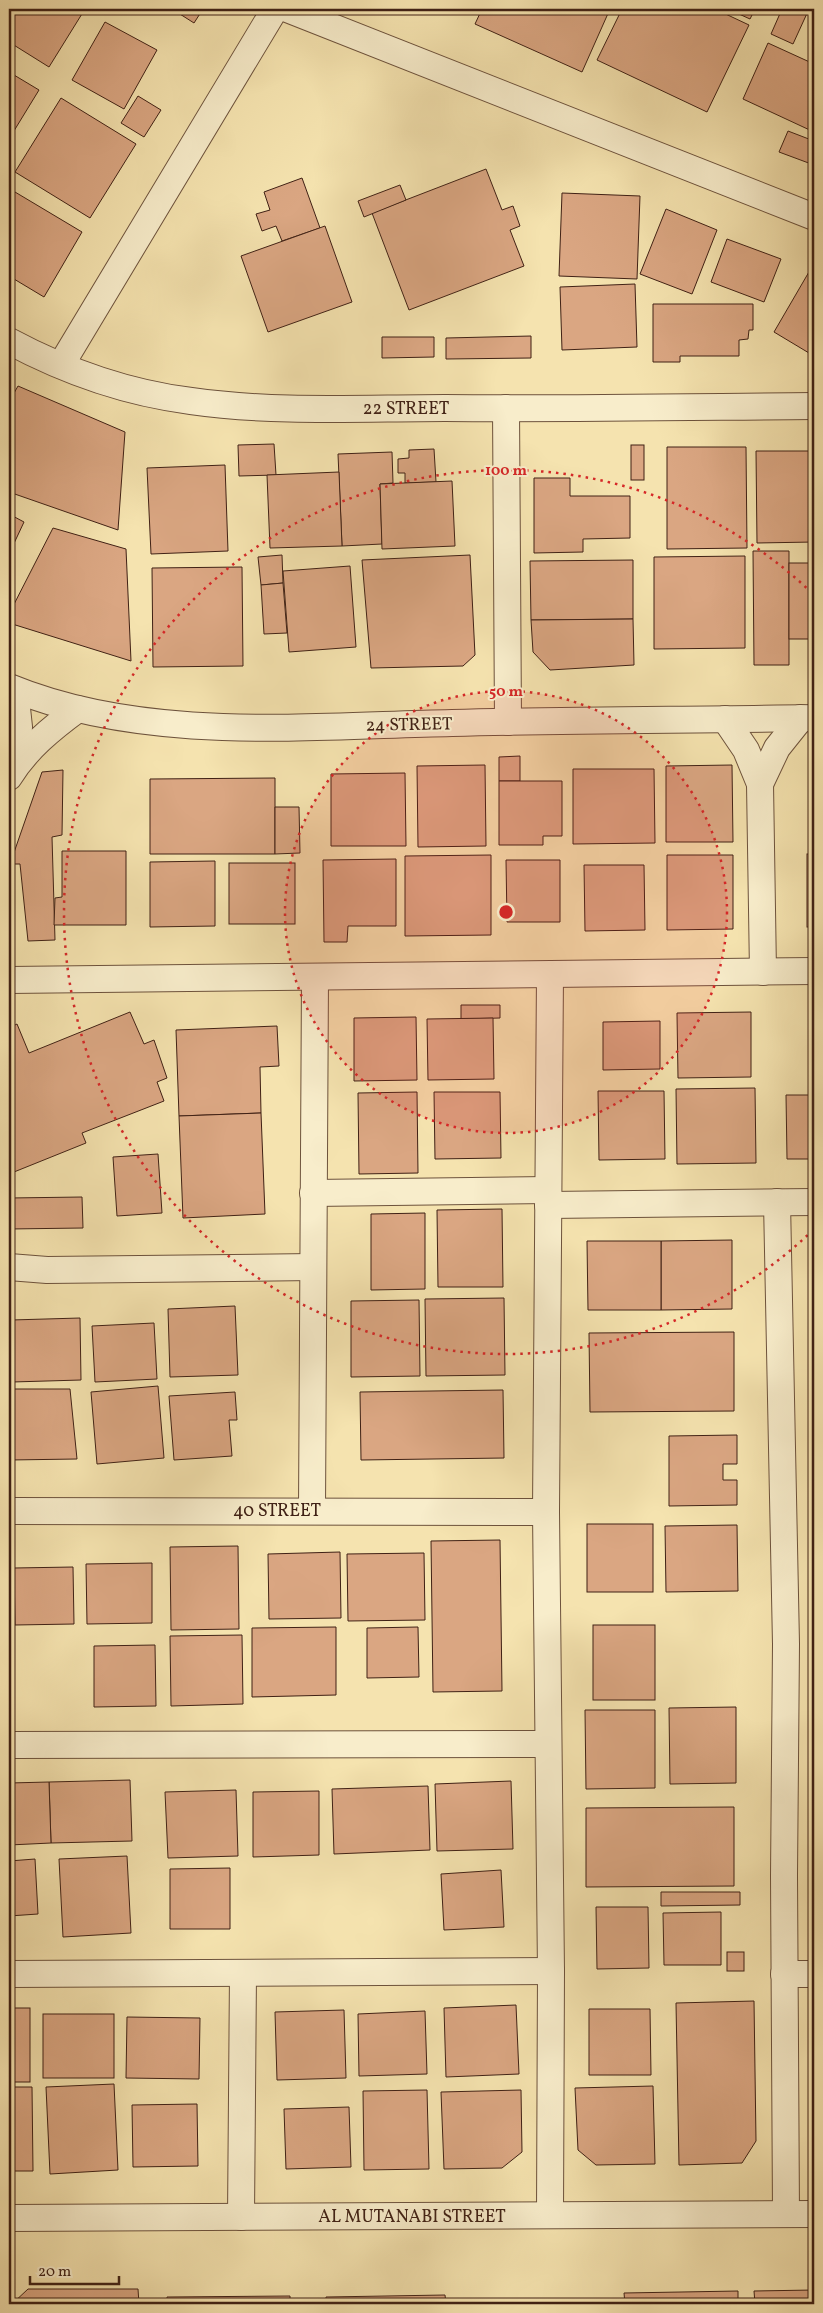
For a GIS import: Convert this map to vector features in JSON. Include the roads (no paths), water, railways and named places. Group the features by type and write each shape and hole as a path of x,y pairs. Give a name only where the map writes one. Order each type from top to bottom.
{"street":[{"path":"61,365 275,9"},
{"path":"287,9 814,217"},
{"name":"22 STREET","path":"9,341 61,365 96,378 161,396 239,406 506,408 814,406"},
{"path":"506,408 508,722"},
{"path":"12,688 18,727 13,770"},
{"name":"24 STREET","path":"12,688 78,709 147,721 231,726 808,718"},
{"path":"13,770 45,734 78,709"},
{"path":"760,784 777,748 808,718"},
{"path":"725,719 746,750 760,784 763,972"},
{"path":"9,980 814,971"},
{"path":"550,975 546,1512 550,2215"},
{"path":"312,1510 315,978"},
{"path":"313,1193 814,1202"},
{"path":"777,1202 786,1617 784,1974 786,2214"},
{"path":"9,1267 47,1270 313,1268"},
{"name":"40 STREET","path":"9,1511 312,1510 546,1512"},
{"path":"9,1745 547,1744"},
{"path":"9,1974 550,1971"},
{"path":"240,2217 243,1973"},
{"path":"784,1974 814,1974"},
{"name":"AL MUTANABI STREET","path":"9,2218 814,2214"}]}
